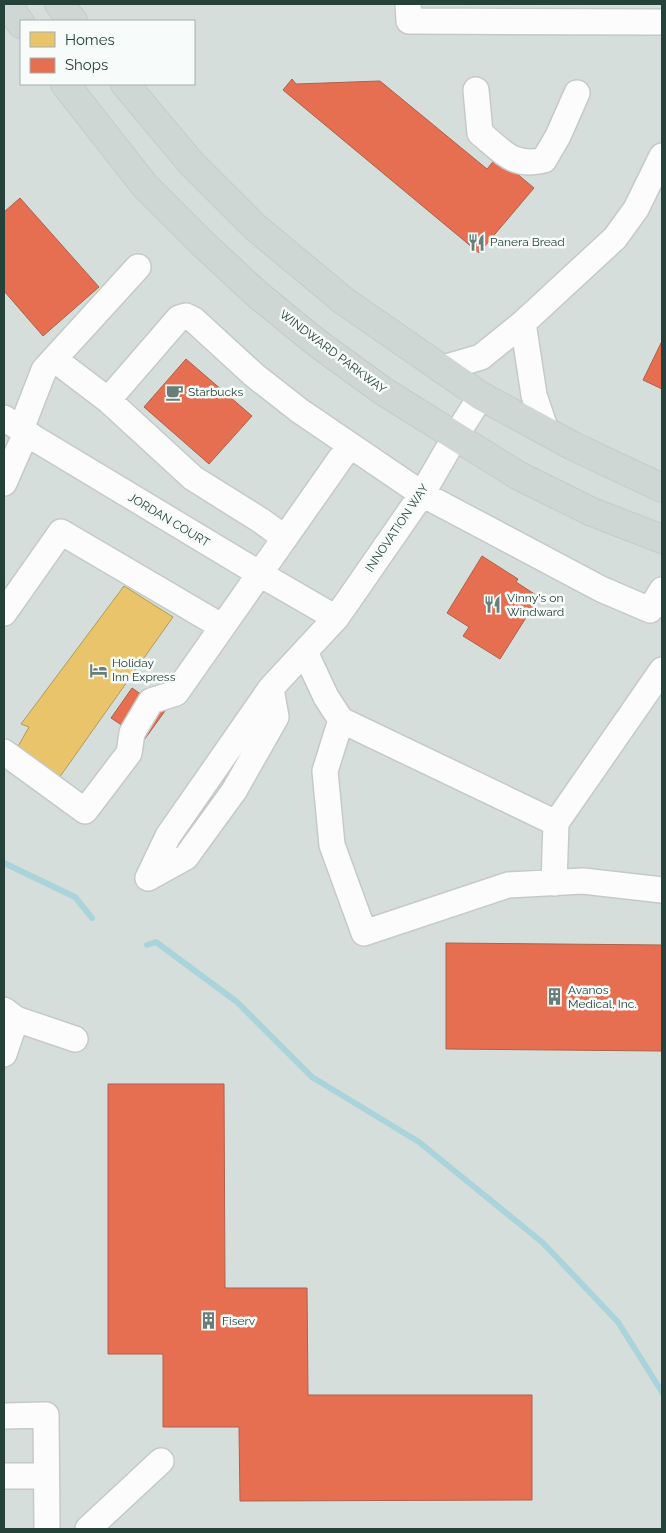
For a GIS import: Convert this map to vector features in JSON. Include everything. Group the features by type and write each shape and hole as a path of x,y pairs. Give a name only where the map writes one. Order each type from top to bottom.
{"main road":[{"path":"7,4 20,23"},
{"path":"59,4 72,20"},
{"name":"WINDWARD PARKWAY","path":"66,85 145,186 202,244 258,295 317,343 383,391 519,476 592,512 662,539"},
{"path":"126,85 191,163 255,227 344,301 481,396 573,446 662,488"}],"lane":[{"path":"408,4 409,21 662,22"},
{"path":"476,90 480,133 514,160 529,164 544,160 558,136 578,93"},
{"path":"440,369 481,357 523,324 615,238 636,208 662,156"},
{"path":"4,483 17,427 44,370 138,267"},
{"path":"108,400 179,318 186,316 194,320 254,375 300,411 422,494 601,588 650,610 662,590"},
{"path":"523,324 534,395 546,431"},
{"path":"54,359 108,400 193,478 285,538"},
{"name":"INNOVATION WAY","path":"271,688 276,717 234,791 186,857 148,878 168,836 271,688 336,618 422,494 454,437 481,396"},
{"name":"JORDAN COURT","path":"17,427 336,618"},
{"path":"4,752 85,811 129,753 132,732 151,701 176,693 221,626 260,574 350,445"},
{"path":"4,613 61,532 221,626"},
{"path":"304,652 326,697 341,720 556,823"},
{"path":"554,883 556,823 662,670"},
{"path":"341,720 325,771 332,845 364,933 508,885 583,881 662,890"},
{"path":"4,1054 10,1015 75,1039"},
{"path":"4,1416 46,1415 47,1529"},
{"path":"88,1529 161,1461"},
{"path":"4,1476 46,1476"}],"shaded area":[{"path":"4,4 662,4 662,1529 4,1529"}],"building: Homes":[{"name":"Holiday Inn Express","path":"124,586 173,617 59,778 16,750 29,727 21,724"}],"building: Shops":[{"path":"292,79 296,84 380,81 487,169 497,157 534,188 479,253 283,90"},
{"path":"20,198 99,287 43,336 4,291 4,212"},
{"path":"662,341 662,389 643,380"},
{"path":"186,359 252,416 209,464 144,407"},
{"name":"Vinny's on Windward","path":"482,556 518,579 516,582 539,597 500,659 463,636 469,627 447,613"},
{"path":"132,688 165,711 144,740 111,718"},
{"name":"Avanos Medical, Inc.","path":"446,943 662,945 662,1051 446,1049"},
{"name":"Fiserv","path":"108,1084 224,1084 225,1288 307,1288 308,1395 532,1395 532,1500 240,1501 239,1427 163,1427 163,1354 108,1354"}],"waterway":[{"path":"4,863 75,897 92,918"},
{"path":"147,945 156,942 237,1002 312,1077 419,1142 543,1243 618,1322 662,1392"}],"place":[{"name":"Panera Bread","path":"476,242"},
{"name":"Starbucks","path":"174,392"},
{"name":"Vinny's on Windward","path":"493,605"},
{"name":"Holiday Inn Express","path":"98,670"},
{"name":"Avanos Medical, Inc.","path":"554,997"},
{"name":"Fiserv","path":"208,1321"}]}
